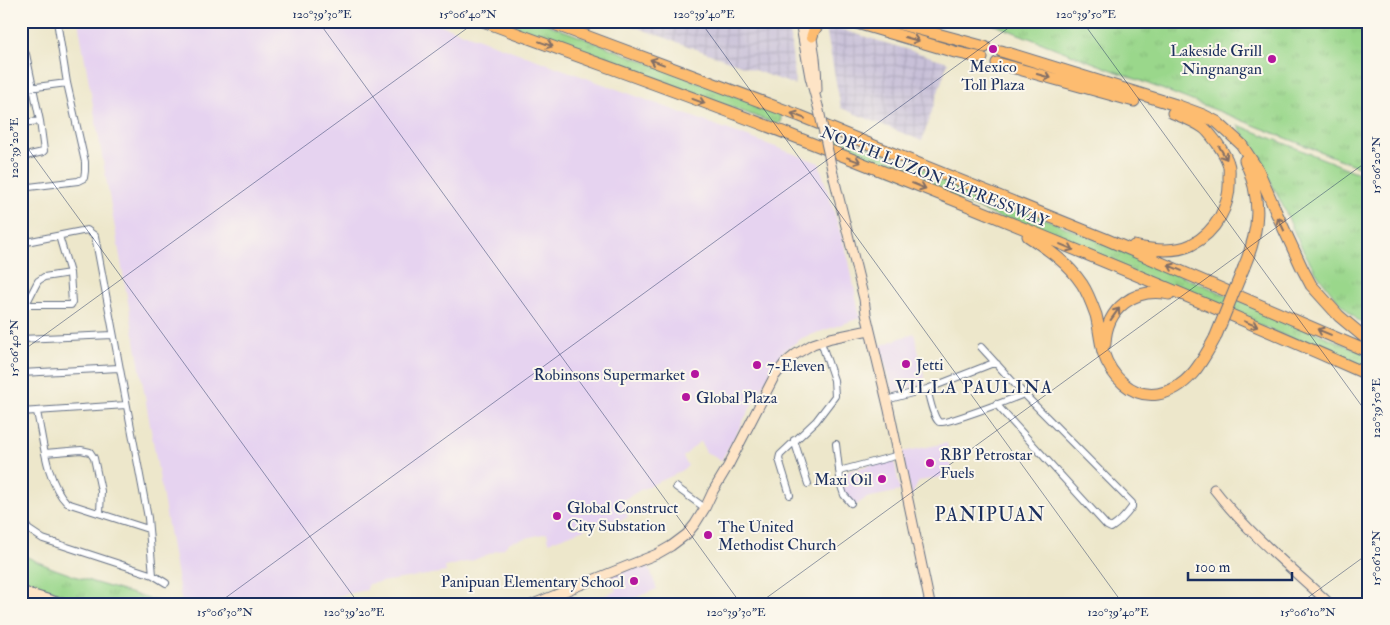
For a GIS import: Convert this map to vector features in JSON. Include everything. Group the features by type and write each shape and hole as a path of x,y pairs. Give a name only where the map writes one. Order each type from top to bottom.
{"highway":[{"name":"NORTH LUZON EXPRESSWAY","path":"483,21 793,136 1006,222 1369,375"},
{"name":"NORTH LUZON EXPRESSWAY","path":"546,21 790,112 1103,238 1369,352"},
{"path":"812,36 821,21"},
{"path":"850,21 954,52 984,53 888,21"},
{"path":"1216,127 1191,116 999,57 1203,115 1217,122 1241,144 1258,170 1311,285 1339,316 1369,341"},
{"path":"1103,238 1154,250 1173,250 1191,245 1207,234 1219,220 1228,201 1230,184 1229,164 1219,146 1204,128 1173,112"},
{"path":"1006,222 1050,250 1076,276 1089,297 1096,315 1106,360 1121,383 1144,394 1161,394 1170,391 1187,380 1199,366 1215,338 1254,241 1256,227 1257,199 1250,172 1240,153 1230,140 1196,113"},
{"path":"1106,360 1106,333 1108,326 1117,310 1131,298 1155,292 1165,293 1206,305"}],"main road":[{"path":"800,21 810,77 864,299 869,330 930,604"},
{"path":"808,21 817,75 818,105"},
{"path":"532,604 656,554 687,534 705,508 778,371 785,363 813,344 869,330"},
{"path":"1214,489 1243,523 1330,604"},
{"path":"21,591 63,604"},
{"path":"21,598 39,604"}],"street":[{"path":"21,188 78,181 84,178 85,162 67,83 57,21"},
{"path":"21,53 26,54 40,121 44,151 21,157"},
{"path":"21,89 67,83"},
{"path":"21,123 40,121"},
{"path":"21,242 80,230 87,230 95,236 148,518 153,575"},
{"path":"27,305 71,305 73,299 70,273 58,236"},
{"path":"21,314 38,281 44,277 70,273"},
{"path":"21,339 113,334"},
{"path":"790,495 779,458 780,455 816,421 835,396 834,380 821,342"},
{"path":"981,348 1132,503 1130,510 1111,528 1106,526 996,404"},
{"path":"886,400 927,389 991,364 996,364"},
{"path":"21,373 119,368"},
{"path":"927,389 935,416 941,423 1024,394"},
{"path":"21,412 126,405"},
{"path":"37,412 51,476 66,503 148,529"},
{"path":"794,440 808,484"},
{"path":"836,444 842,491 851,503"},
{"path":"45,453 81,450 88,451 92,455 101,491 100,513"},
{"path":"839,471 898,455"},
{"path":"676,487 705,508"},
{"path":"21,515 28,529 43,540 153,575 166,583"}],"shaded area":[{"path":"78,21 430,21 819,163 849,261 860,318 802,338 784,351 778,358 721,461 706,452 700,441 683,457 688,466 622,501 628,517 618,522 612,519 549,542 547,533 510,542 504,548 474,560 445,567 446,572 368,584 367,590 336,596 335,602 326,604 182,604"},
{"path":"619,21 789,21 795,85"},
{"path":"830,26 948,62 922,141 841,108 826,29"},
{"path":"914,333 926,384 894,392 879,346"},
{"path":"947,443 953,475 919,481 911,497 902,452"},
{"path":"894,459 900,491 866,498 855,506 844,493 840,473"},
{"name":"Panipuan Elementary School","path":"646,559 657,589 619,604 595,604 594,600 616,591 610,573"}],"green space":[{"path":"499,21 539,21 777,112 780,114 780,122 776,124"},
{"path":"985,21 1357,21 1365,27 1369,34 1369,171 1221,112"},
{"path":"1238,125 1369,177 1369,330 1339,301 1314,268 1297,239 1284,207"},
{"path":"831,132 989,195 1369,355 1369,371 835,149"},
{"path":"21,554 74,576 167,604 88,604 21,579"}],"place":[{"name":"Mexico Toll Plaza","path":"993,49"},
{"name":"Lakeside Grill Ningnangan","path":"1272,59"},
{"name":"Jetti","path":"906,364"},
{"name":"7-Eleven","path":"757,365"},
{"name":"Robinsons Supermarket","path":"695,374"},
{"name":"Global Plaza","path":"686,397"},
{"name":"RBP Petrostar Fuels","path":"930,463"},
{"name":"Maxi Oil","path":"882,479"},
{"name":"Global Construct City Substation","path":"557,516"},
{"name":"The United Methodist Church","path":"708,535"},
{"name":"Panipuan Elementary School","path":"634,581"}],"district":[{"name":"VILLA PAULINA","path":"974,387"},
{"name":"PANIPUAN","path":"990,514"}]}
